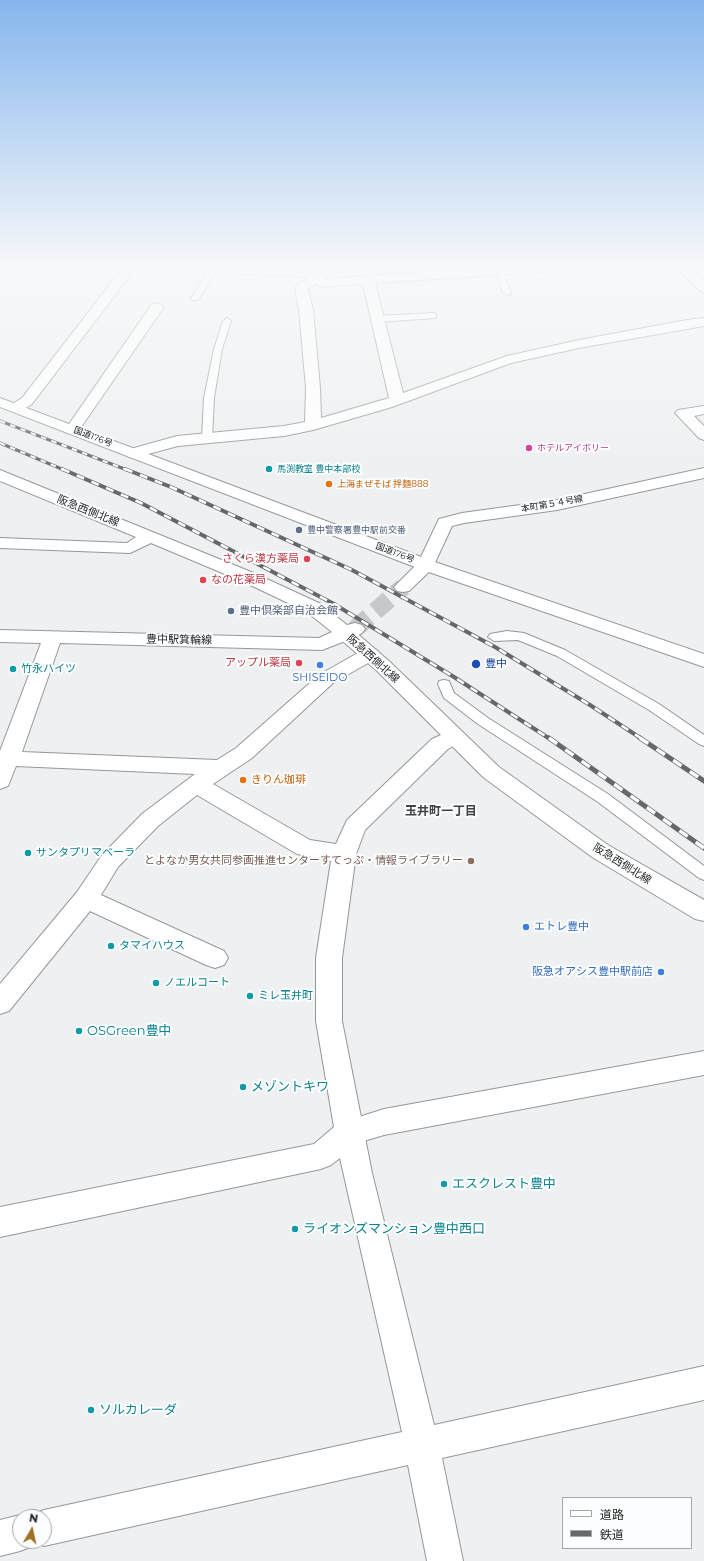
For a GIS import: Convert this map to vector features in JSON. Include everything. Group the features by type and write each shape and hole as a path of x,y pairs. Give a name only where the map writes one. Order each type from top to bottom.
{"main road":[{"path":"16,408 27,401 76,338"},
{"path":"72,430 136,338"},
{"path":"308,338 313,388 313,425"},
{"path":"382,338 397,400"},
{"path":"133,452 177,441 284,431 313,425 397,400 507,360 614,338"},
{"name":"国道176号","path":"0,402 426,565 704,661"},
{"path":"704,410 683,413 704,435"},
{"name":"本町第５４号線","path":"426,565 445,523 456,520 557,505 704,473"},
{"name":"阪急西側北線","path":"0,475 250,578 314,608 351,631 370,654 491,772 594,847 704,912"},
{"path":"0,543 130,548 150,537"},
{"path":"403,587 426,565"},
{"name":"豊中駅箕輪線","path":"0,636 322,644 351,631"},
{"path":"0,781 5,758 53,637"},
{"path":"0,1003 86,899 110,860 150,820 196,784 244,753 326,679 370,654"},
{"path":"446,1561 422,1446 357,1173 329,1021 329,958 344,854 355,826 440,744 454,736"},
{"path":"5,758 220,768"},
{"path":"196,784 305,848 344,854"},
{"path":"86,899 215,958"},
{"path":"0,1222 321,1156 350,1132 384,1122 704,1063"},
{"path":"52,1526 704,1383"},
{"path":"0,1538 12,1535"}],"lane":[{"path":"207,438 212,384 218,349 222,338"},
{"path":"494,637 507,635 520,636 561,653 654,707 704,741"},
{"path":"444,684 449,695 483,722 603,798 704,874"}],"tunnel":[{"path":"355,629 403,587"}],"railway":[{"path":"0,421 127,470"},
{"path":"0,443 64,470"},
{"path":"62,469 141,503 334,604 454,677 550,739"},
{"path":"125,469 171,487 352,570 495,647 590,705 642,739"},
{"path":"549,738 704,848"},
{"path":"640,738 704,781"}],"place":[{"name":"ホテルアイボリー","path":"529,448"},
{"name":"馬渕教室 豊中本部校","path":"269,469"},
{"name":"上海まぜそば 拌麺888","path":"329,484"},
{"name":"豊中警察署豊中駅前交番","path":"299,530"},
{"name":"さくら漢方薬局","path":"307,559"},
{"name":"なの花薬局","path":"203,580"},
{"name":"豊中倶楽部自治会館","path":"231,611"},
{"name":"アップル薬局","path":"299,663"},
{"name":"豊中","path":"476,664"},
{"name":"SHISEIDO","path":"320,665"},
{"name":"竹永ハイツ","path":"13,669"},
{"name":"きりん珈琲","path":"243,780"},
{"name":"サンタプリマベーラ","path":"28,853"},
{"name":"とよなか男女共同参画推進センターすてっぷ・情報ライブラリー","path":"471,861"},
{"name":"エトレ豊中","path":"526,927"},
{"name":"タマイハウス","path":"111,946"},
{"name":"阪急オアシス豊中駅前店","path":"661,972"},
{"name":"ノエルコート","path":"156,983"},
{"name":"ミレ玉井町","path":"250,996"},
{"name":"OSGreen豊中","path":"79,1031"},
{"name":"メゾントキワ","path":"243,1087"},
{"name":"エスクレスト豊中","path":"444,1184"},
{"name":"ライオンズマンション豊中西口","path":"295,1229"},
{"name":"ソルカレーダ","path":"91,1410"}],"district":[{"name":"玉井町一丁目","path":"441,811"}]}
